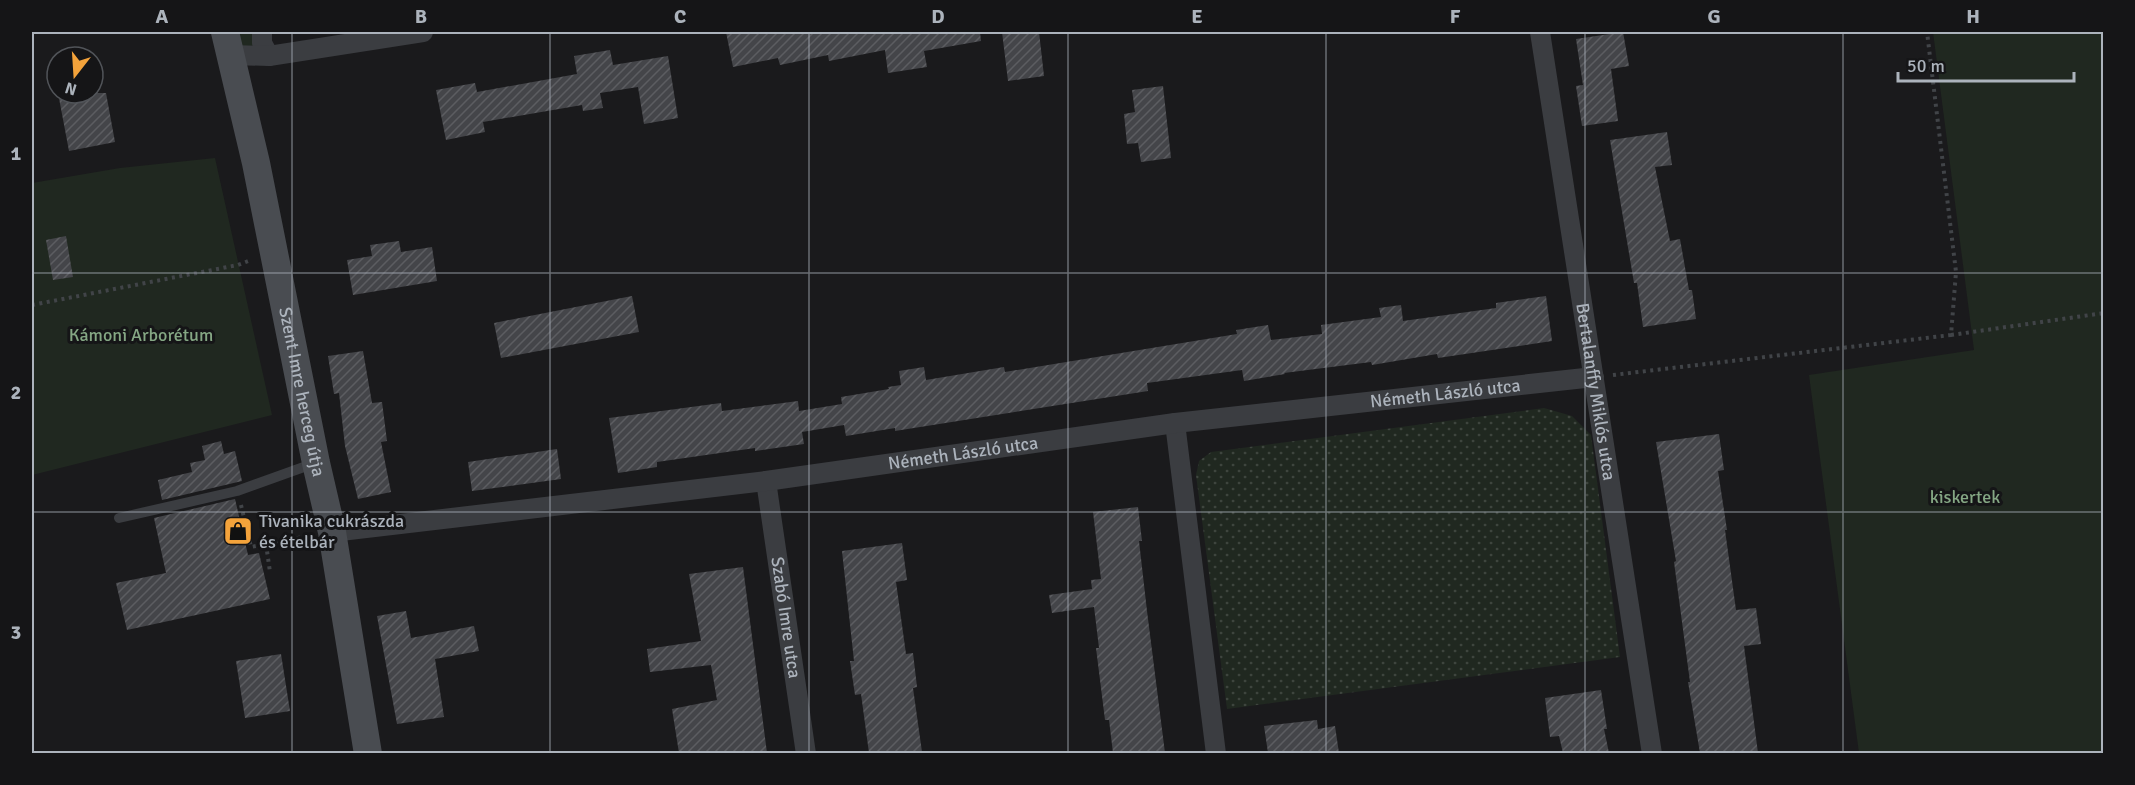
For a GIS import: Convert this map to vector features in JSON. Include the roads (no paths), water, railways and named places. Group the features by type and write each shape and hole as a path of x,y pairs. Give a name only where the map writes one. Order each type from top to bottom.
{"main road":[{"name":"Szent Imre herceg útja","path":"228,43 256,163 332,532 368,753"}],"street":[{"path":"262,32 262,43 269,56"},
{"path":"228,43 269,56 423,32"},
{"name":"Bertalanffy Miklós utca","path":"1540,32 1652,753"},
{"name":"Németh László utca","path":"332,532 766,481 1175,423 1594,376"},
{"path":"1175,423 1216,753"},
{"name":"Szabó Imre utca","path":"766,481 806,753"}],"lane":[{"path":"119,518 237,491 316,463"}],"place":[{"name":"Tivanika cukrászda és ételbár","path":"238,531"}],"park label":[{"name":"Kámoni Arborétum","path":"141,335"},
{"name":"kiskertek","path":"1965,497"}]}
